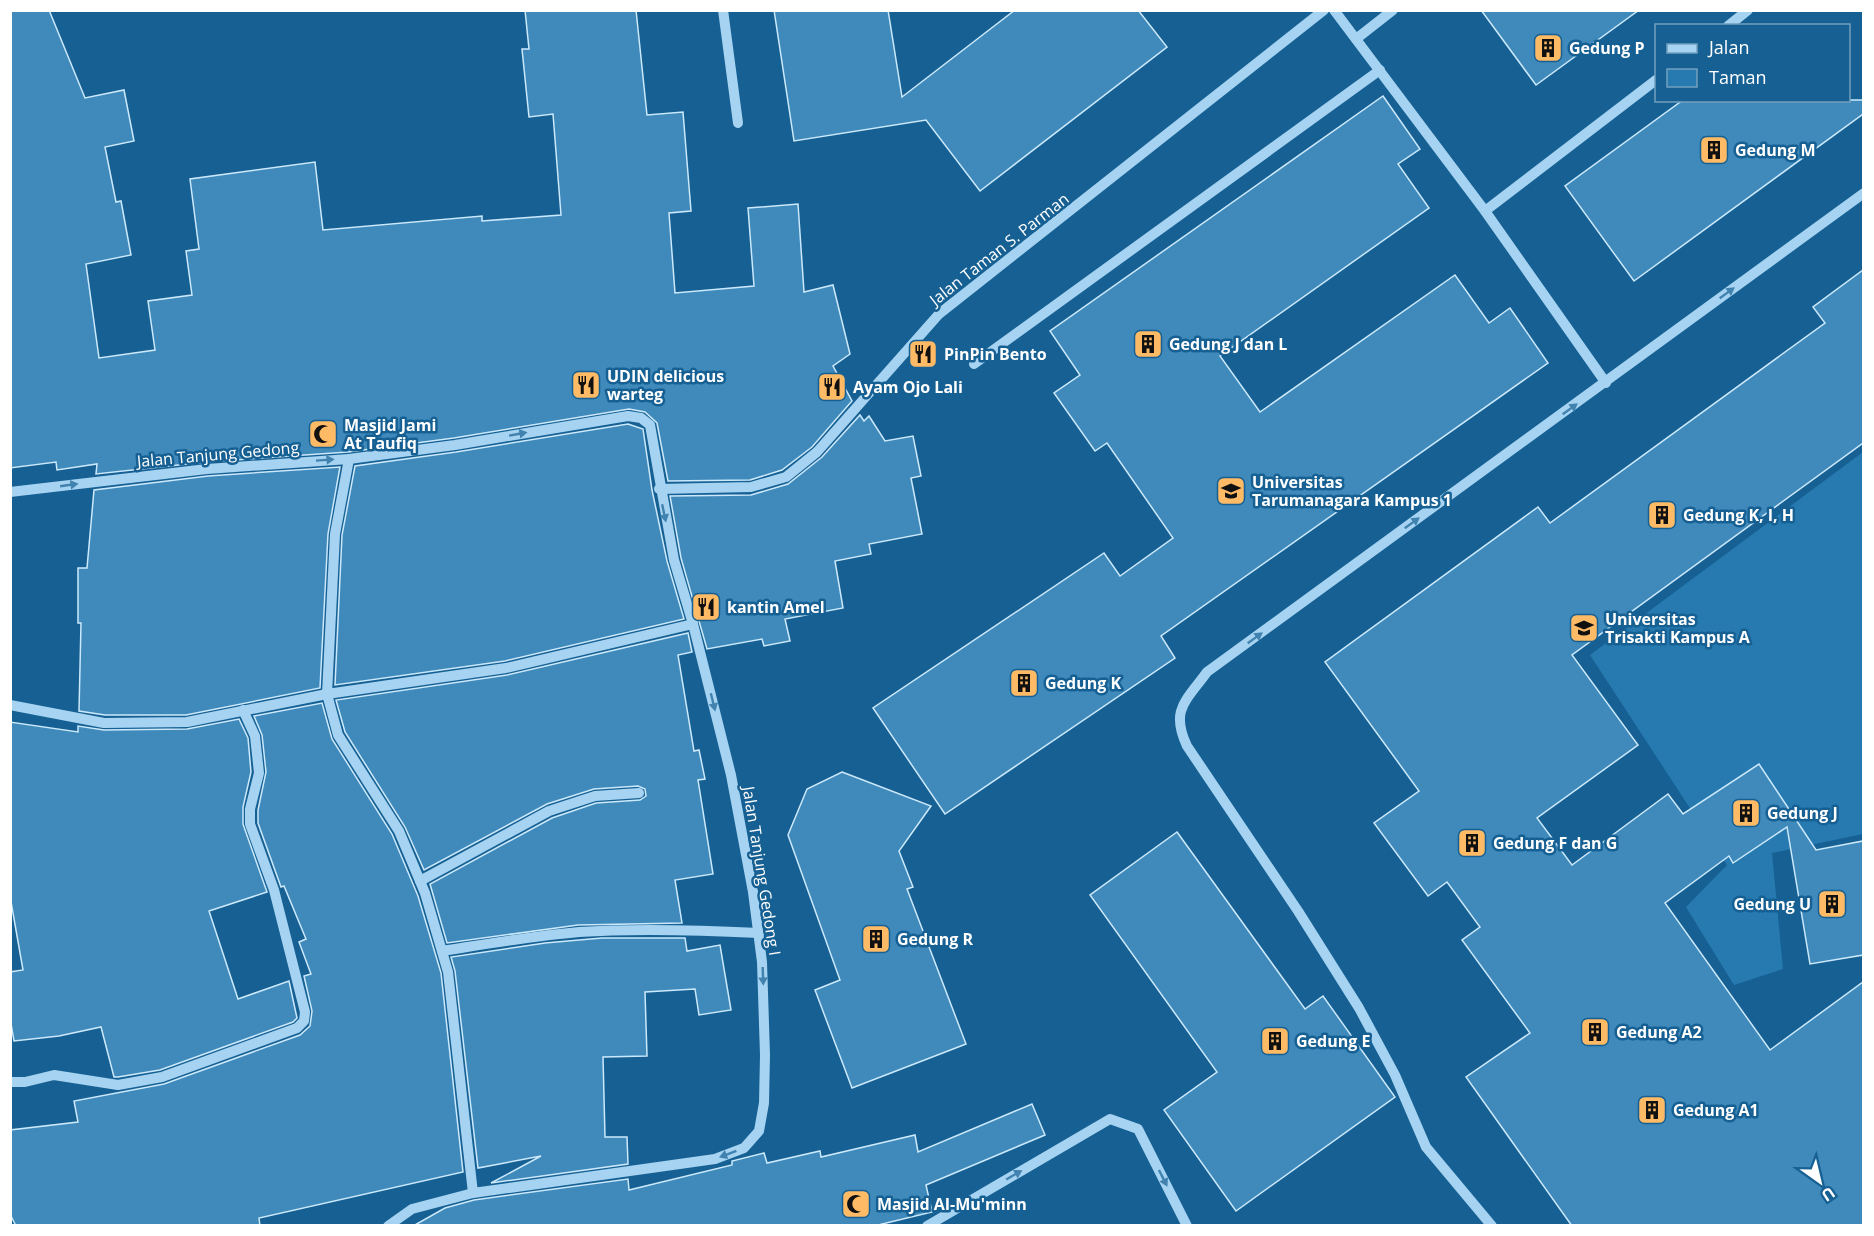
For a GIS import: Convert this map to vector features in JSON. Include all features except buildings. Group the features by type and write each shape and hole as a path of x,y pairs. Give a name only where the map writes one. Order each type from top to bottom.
{"street":[{"path":"723,10 738,123"},
{"name":"Jalan Taman S. Parman","path":"659,489 751,487 786,477 817,452 939,314 1324,10"},
{"path":"1334,10 1485,211 1606,383"},
{"path":"1356,39 1393,10"},
{"path":"1730,24 1748,10"},
{"path":"974,364 1380,70"},
{"path":"1485,211 1655,81"},
{"path":"1492,1226 1426,1146 1395,1075 1359,1008 1298,911 1187,746 1178,727 1182,705 1207,672 1606,383 1863,193"},
{"name":"Jalan Tanjung Gedong","path":"10,492 118,478 349,459 454,445 628,416 641,418"},
{"name":"Jalan Tanjung Gedong I","path":"388,1226 412,1209 473,1193 715,1159 744,1148 759,1131 764,1103 765,1032 759,933 731,775 693,624 674,560 659,489 653,434 650,425 641,418"},
{"path":"349,459 335,534 327,694 338,735 399,831 420,880 442,951 448,972 473,1193"},
{"path":"10,705 104,723 187,722 327,694 506,668 693,624"},
{"path":"10,1082 25,1082 54,1075 118,1085 162,1077 297,1028 304,1021 304,1012 274,890 250,824 250,809 259,773 255,736 243,710"},
{"path":"420,880 549,811 595,796 639,793"},
{"path":"442,951 581,932 700,930 759,933"},
{"path":"927,1226 1110,1119 1138,1129 1187,1226"}],"green space":[{"path":"1863,452 1863,834 1772,853 1783,969 1734,985 1686,907 1727,865 1590,655"}],"place":[{"name":"Gedung P","path":"1548,48"},
{"name":"Gedung M","path":"1714,150"},
{"name":"Gedung J dan L","path":"1148,344"},
{"name":"PinPin Bento","path":"923,354"},
{"name":"UDIN delicious warteg","path":"586,385"},
{"name":"Ayam Ojo Lali","path":"832,387"},
{"name":"Masjid Jami At Taufiq","path":"323,434"},
{"name":"Universitas Tarumanagara Kampus 1","path":"1231,491"},
{"name":"Gedung K, I, H","path":"1662,515"},
{"name":"kantin Amel","path":"706,607"},
{"name":"Universitas Trisakti Kampus A","path":"1584,628"},
{"name":"Gedung K","path":"1024,683"},
{"name":"Gedung J","path":"1746,813"},
{"name":"Gedung F dan G","path":"1472,843"},
{"name":"Gedung U","path":"1832,904"},
{"name":"Gedung R","path":"876,939"},
{"name":"Gedung A2","path":"1595,1032"},
{"name":"Gedung E","path":"1275,1041"},
{"name":"Gedung A1","path":"1652,1110"},
{"name":"Masjid AI-Mu'minn","path":"856,1204"}]}
